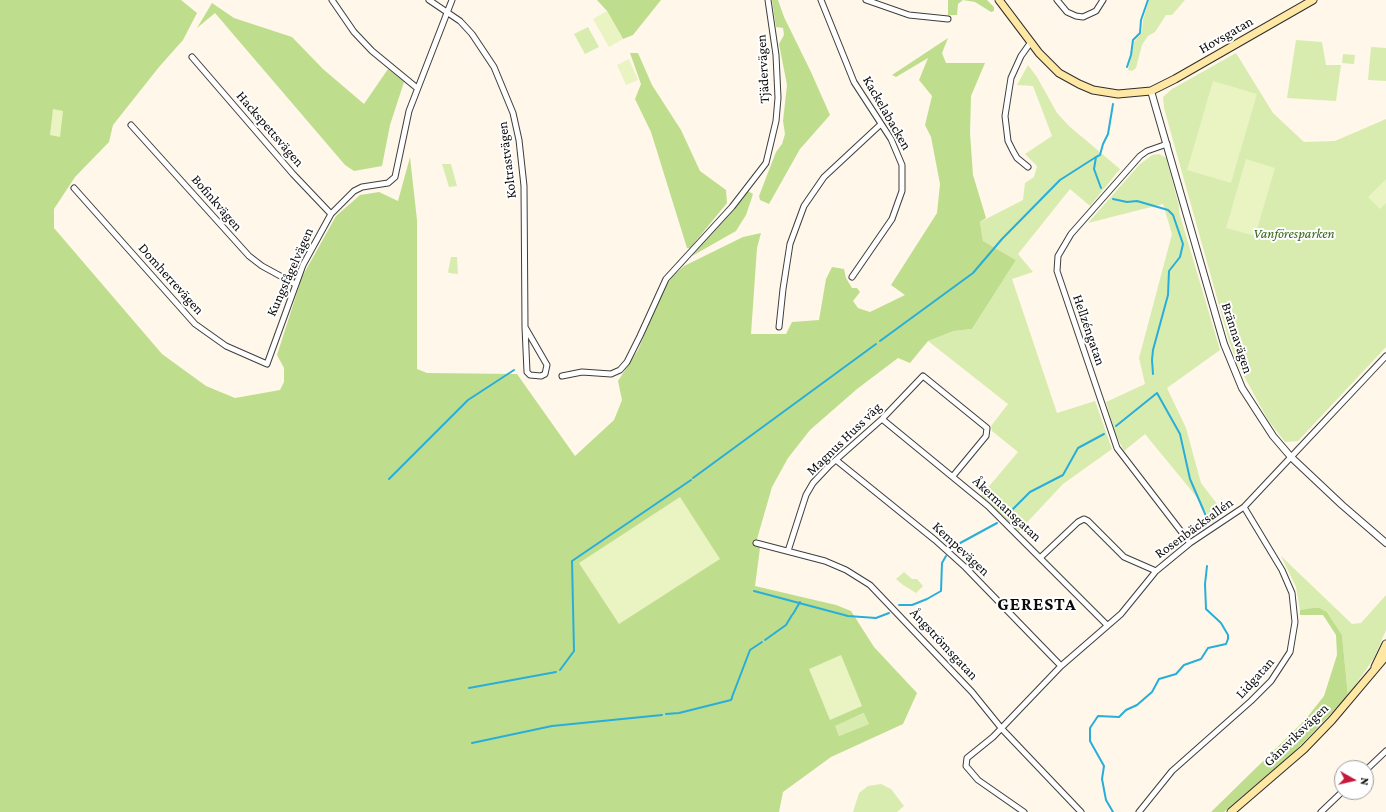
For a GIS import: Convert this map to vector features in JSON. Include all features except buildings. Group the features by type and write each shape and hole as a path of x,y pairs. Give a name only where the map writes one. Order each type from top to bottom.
{"main road":[{"path":"999,0 1039,53 1053,68 1068,79 1093,90 1118,94 1151,91"},
{"name":"Hovsgatan","path":"1151,91 1313,0"},
{"name":"Gånsviksvägen","path":"1374,670 1386,644"},
{"name":"Gånsviksvägen","path":"1231,812 1304,749 1332,720 1386,656"}],"street":[{"path":"332,0 354,32 372,51 417,88 452,0"},
{"name":"Koltrastvägen","path":"429,0 448,12 464,25 483,48 494,67 514,114 519,140 524,186 525,327 527,372 530,376 541,376 545,374 547,365 525,327"},
{"name":"Tjädervägen","path":"562,376 582,372 610,374 620,370 627,362 666,279 732,207 767,160 776,121 778,98 776,55 768,0"},
{"name":"Kackelabacken","path":"821,0 854,82 898,152 902,165 902,191 892,219 852,277"},
{"path":"866,0 909,15 948,19"},
{"path":"1057,0 1067,12 1083,17 1096,11 1103,0"},
{"path":"1028,167 1017,158 1008,141 1005,116 1011,78 1021,56 1031,42"},
{"name":"Hackspettsvägen","path":"192,57 293,174 331,214"},
{"name":"Kungsfågelvägen","path":"267,364 295,284 311,248 331,214 354,191 362,187 392,181 417,88"},
{"name":"Brännavägen","path":"1151,91 1231,365 1242,388 1258,415 1292,457 1342,505 1386,543"},
{"path":"779,327 790,244 804,206 824,177 881,124"},
{"name":"Bofinkvägen","path":"131,125 249,256 262,266 295,284"},
{"name":"Hellzéngatan","path":"1167,144 1147,151 1140,156 1071,234 1060,252 1057,271 1115,444 1190,543"},
{"name":"Domherrevägen","path":"74,188 195,324 226,346 267,364"},
{"name":"Rosenbäcksallén","path":"1024,812 987,788 966,766 967,758 1002,729 1061,666 1121,614 1156,570 1190,543 1244,507 1386,356"},
{"name":"Magnus Huss väg","path":"788,551 806,495 814,483 836,460 882,420 924,376 987,428 986,436 953,476"},
{"name":"Åkermansgatan","path":"882,420 953,476 988,506 1041,557 1107,625"},
{"name":"Kempevägen","path":"836,460 935,540 965,567 1061,666"},
{"name":"Lidgatan","path":"1140,812 1172,772 1271,681 1290,652 1296,622 1292,593 1282,570 1244,507"},
{"path":"1041,557 1078,522 1084,519 1088,521 1124,557 1156,570"},
{"name":"Ångströmsgatan","path":"756,543 832,564 846,570 870,585 972,692 1002,729 1081,812"},
{"path":"1374,762 1386,751"},
{"path":"1321,812 1334,800"}],"green space":[{"path":"0,0 181,0 197,13 183,40 159,67 113,125 109,142 75,177 54,209 54,228 162,354 206,386 235,398 280,390 284,382 284,368 277,355 302,277 336,216 360,195 379,192 398,201 410,157 417,220 417,369 427,373 517,374 575,456 614,420 622,400 618,381 638,350 663,290 672,277 684,266 743,237 761,233 757,248 751,334 786,334 792,322 819,320 826,279 832,267 844,269 846,278 852,288 857,288 860,292 853,301 858,308 870,312 905,295 891,285 937,213 940,184 931,137 925,125 932,96 919,80 928,58 896,77 892,75 948,38 942,53 946,63 985,63 971,96 970,133 973,175 986,218 980,222 983,241 1016,260 972,329 954,331 928,341 910,363 898,358 857,389 810,430 788,458 772,487 757,539 760,548 755,586 836,605 851,611 874,647 917,693 903,724 831,757 783,792 779,812 0,812","holes":["864,713 869,724 839,736 835,726"]},
{"path":"597,0 661,0 633,35 623,39 607,11"},
{"path":"772,0 778,0 784,17 830,115 800,149 769,204 760,200 759,196 776,152 782,144 785,134 783,121 787,85 779,44 784,35 783,28 776,27"},
{"path":"948,0 963,0 958,4 957,15 948,15"},
{"path":"963,0 987,0 994,7 994,11 991,12 975,2"},
{"path":"1149,0 1185,0 1172,15 1166,15 1155,32 1148,36 1142,45 1136,68 1132,71 1128,70 1134,42 1142,32 1143,20"},
{"path":"212,3 234,18 292,37 323,69 364,104 388,69 404,82 390,125 382,166 354,171 345,165 215,13 197,28"},
{"path":"607,11 623,39 609,47 593,19"},
{"path":"588,27 599,47 585,54 574,34"},
{"path":"1296,40 1322,42 1326,65 1341,65 1336,101 1287,98"},
{"path":"1371,47 1386,48 1386,81 1368,80"},
{"path":"630,53 638,53 652,85 681,130 700,171 726,190 727,203 690,248 687,248 651,132 635,99 641,84"},
{"name":"Vanföresparken","path":"1236,53 1273,113 1304,142 1335,141 1386,119 1386,347 1298,441 1285,442 1268,420 1239,367 1229,341 1164,108 1163,97 1172,89"},
{"path":"1343,54 1355,55 1354,64 1342,63"},
{"path":"629,59 638,80 626,85 617,65"},
{"path":"1028,65 1037,77 1057,113 1069,126 1120,169 1090,206 1070,189 1018,254 1033,272 1012,279 1057,413 1095,401 1112,449 1063,484 1019,531 980,497 1018,452 992,431 991,426 1008,404 928,341 954,331 972,329 1016,260 983,241 980,222 1023,200 1025,183 1034,177 1037,166 1025,154 1052,136 1033,86 1017,85"},
{"path":"1213,81 1257,94 1231,183 1187,170"},
{"path":"53,109 63,111 60,137 50,135"},
{"path":"1159,154 1166,158 1179,206 1179,212 1220,350 1167,388 1186,428 1201,483 1224,513 1213,523 1195,495 1145,434 1124,451 1115,433 1106,402 1145,384 1139,358 1172,234 1163,204 1088,223 1139,165 1152,155"},
{"path":"1246,159 1275,168 1255,236 1226,228"},
{"path":"442,164 451,164 457,186 449,187"},
{"path":"1386,179 1386,203 1380,209 1368,197"},
{"path":"748,191 753,194 746,215 736,231 692,256"},
{"path":"451,257 457,257 458,274 448,272"},
{"path":"680,497 720,559 619,624 579,563"},
{"path":"1281,556 1352,624 1361,623 1386,595 1386,630 1374,658 1348,696 1342,635 1327,612 1320,608 1300,610 1296,587"},
{"path":"904,572 912,579 917,579 923,586 916,593 896,579"},
{"path":"1320,608 1327,612 1342,635 1348,696 1293,753 1224,812 1211,812 1305,720 1324,696 1337,655 1336,635 1323,615 1300,615 1300,610"},
{"path":"841,655 862,706 830,720 809,669"},
{"path":"865,713 869,724 839,736 834,726"},
{"path":"881,784 891,789 904,806 897,812 853,812 859,793 868,786"}],"waterway":[{"path":"1127,67 1131,55 1133,40 1140,33 1141,20 1148,0"},
{"path":"1101,188 1094,169 1096,157 1100,155 1108,134 1113,104"},
{"path":"880,341 973,273 1002,239 1060,180 1096,157"},
{"path":"1113,199 1127,202 1137,201 1168,210 1173,215 1183,244 1180,257 1169,271 1168,295 1153,350 1153,374"},
{"path":"693,478 876,344"},
{"path":"389,479 468,400 514,370"},
{"path":"1116,426 1157,393 1180,434 1190,479 1206,516"},
{"path":"1007,515 1030,492 1063,475 1078,448 1104,434"},
{"path":"560,670 574,651 572,561 691,480"},
{"path":"951,548 997,523"},
{"path":"899,605 912,605 941,591 942,563 946,556"},
{"path":"1113,812 1106,800 1102,779 1104,766 1090,741 1090,728 1098,716 1119,717 1126,710 1137,705 1152,692 1159,679 1176,674 1184,665 1201,659 1208,648 1226,644 1228,635 1221,623 1206,609 1205,584 1207,566"},
{"path":"754,591 848,616 876,618 889,613"},
{"path":"793,614 800,602"},
{"path":"765,640 786,625 792,615"},
{"path":"732,697 750,650 762,642"},
{"path":"469,688 556,672"},
{"path":"666,714 679,713 731,700 732,698"},
{"path":"472,743 552,726 662,715"}],"district":[{"name":"GERESTA","path":"1037,604"}]}
